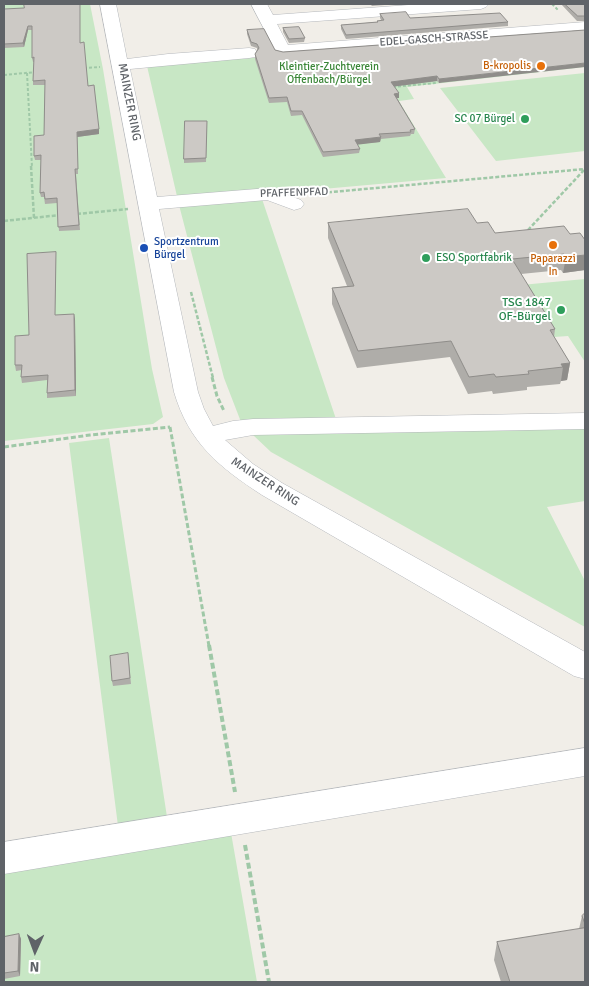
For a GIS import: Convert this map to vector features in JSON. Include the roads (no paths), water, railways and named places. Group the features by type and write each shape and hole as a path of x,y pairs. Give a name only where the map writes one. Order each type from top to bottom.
{"street":[{"name":"MAINZER RING","path":"108,4 122,65 186,392 201,429 230,461 272,489 585,667"},
{"path":"259,4 268,20 481,4"},
{"name":"EDEL-GASCH-STRASSE","path":"268,20 283,50 585,27"},
{"path":"122,65 248,52"},
{"name":"PFAFFENPFAD","path":"149,204 269,194 294,204"},
{"path":"201,429 233,429 262,426 585,421"},
{"path":"4,858 585,762"}],"place":[{"name":"B-kropolis","path":"541,66"},
{"name":"SC 07 Bürgel","path":"525,119"},
{"name":"Paparazzi In","path":"553,245"},
{"name":"Sportzentrum Bürgel","path":"144,248"},
{"name":"ESO Sportfabrik","path":"426,258"},
{"name":"TSG 1847 OF-Bürgel","path":"561,310"}],"park label":[{"name":"Kleintier-Zuchtverein Offenbach/Bürgel","path":"329,73"}]}
